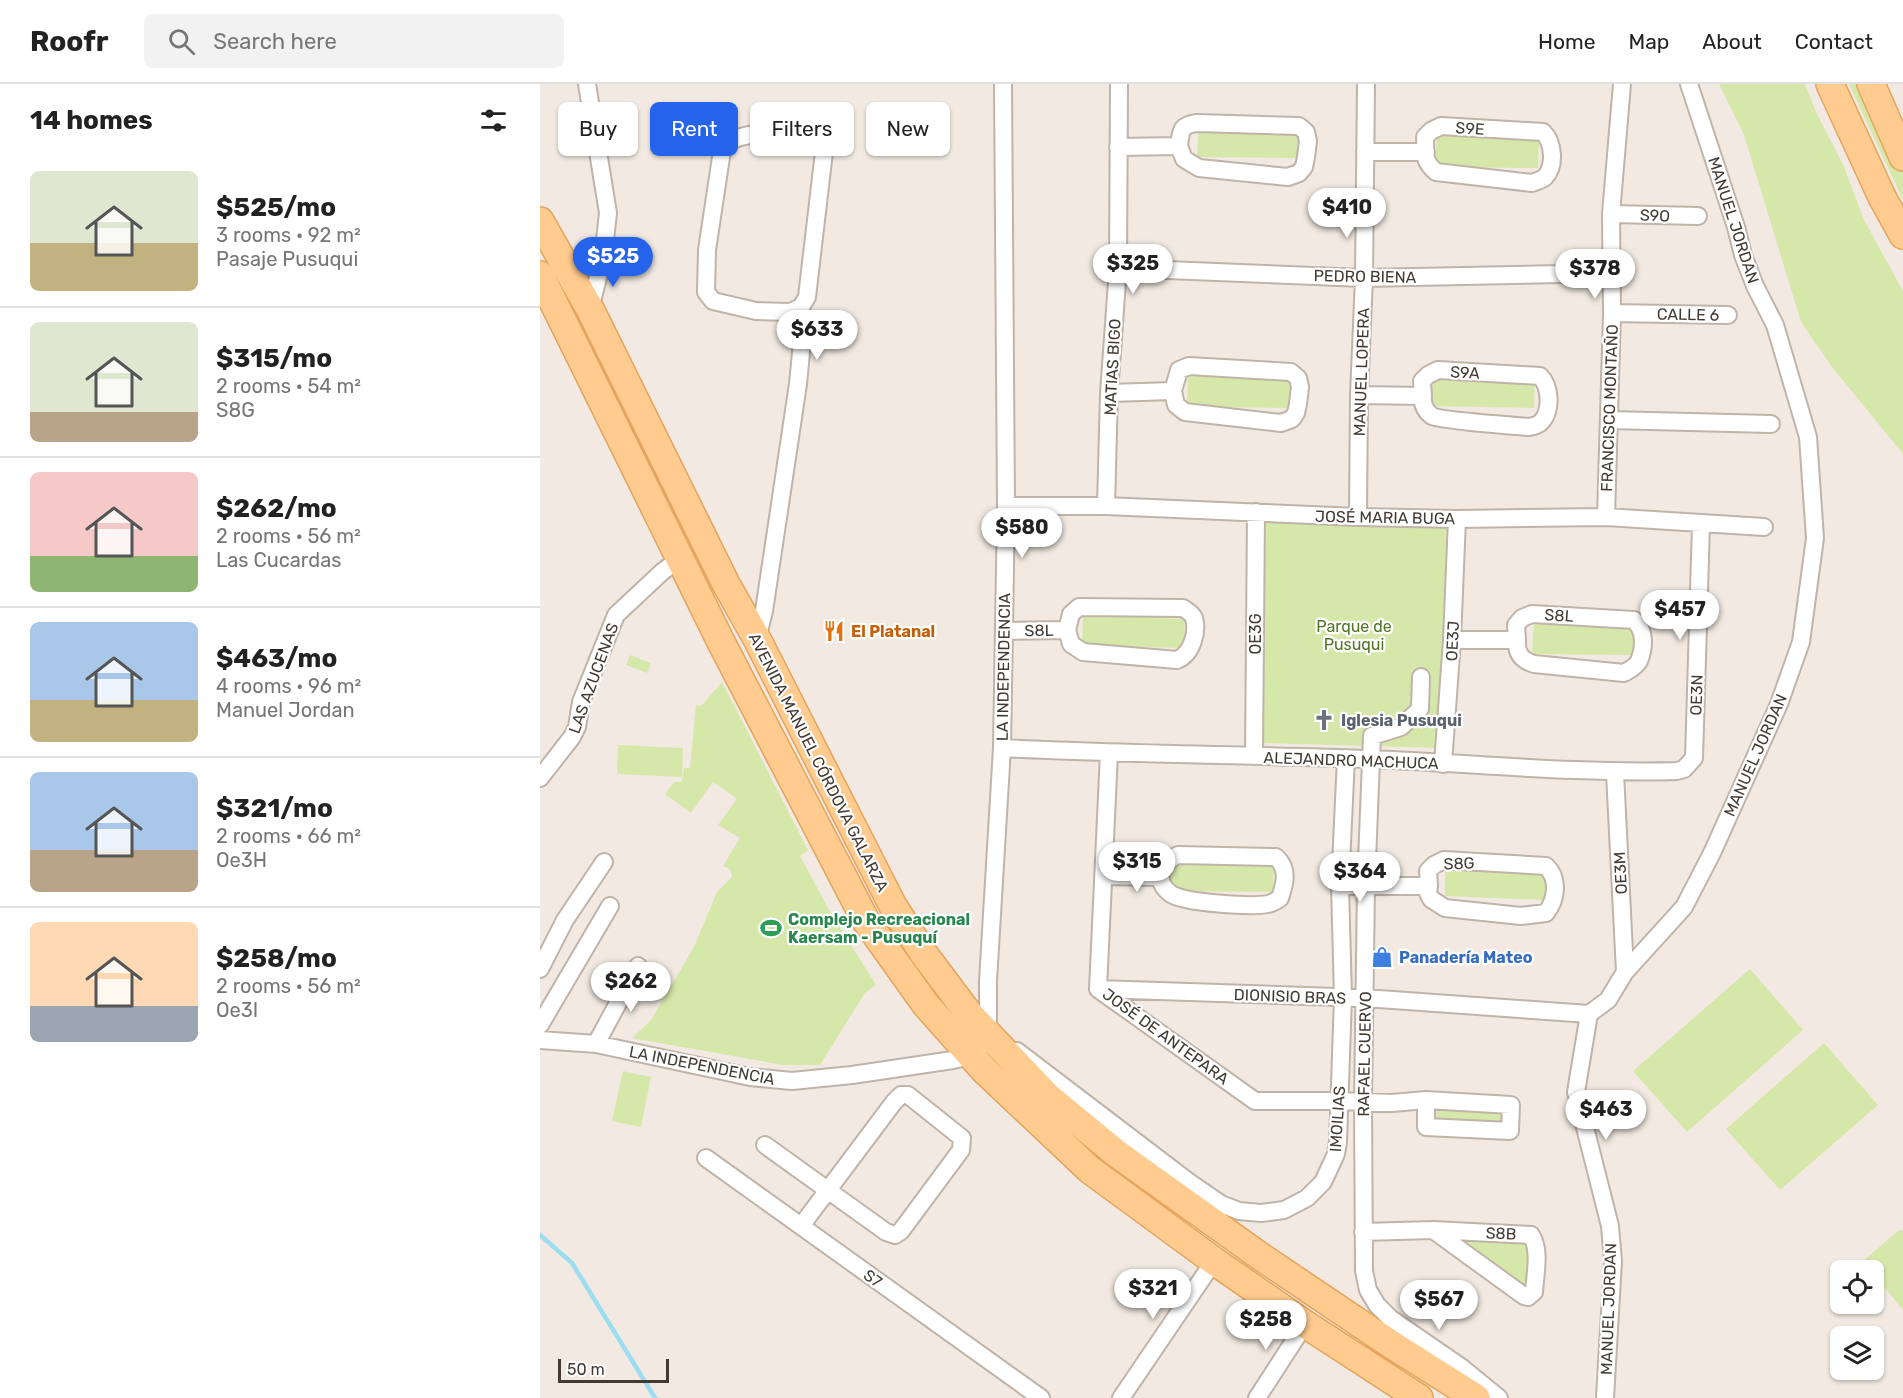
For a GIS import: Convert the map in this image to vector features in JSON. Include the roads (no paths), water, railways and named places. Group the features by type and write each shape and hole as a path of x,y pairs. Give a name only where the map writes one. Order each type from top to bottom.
{"main road":[{"path":"1830,84 1882,197 1903,235"},
{"path":"1872,84 1903,157"},
{"name":"AVENIDA MANUEL CÓRDOVA GALARZA","path":"540,221 590,309 726,584 757,639 893,906 969,1014 1048,1097 1116,1153 1287,1274 1476,1398"},
{"name":"AVENIDA MANUEL CÓRDOVA GALARZA","path":"540,275 679,559 866,921 926,1005 970,1056 1090,1170 1214,1261 1305,1324 1419,1398"}],"street":[{"path":"587,84 608,213 603,258 590,309"},
{"name":"LA INDEPENDENCIA","path":"988,1034 988,981 1002,748 1004,631 1006,506 1004,84"},
{"name":"MATIAS BIGO","path":"1106,506 1109,393 1118,268 1119,84"},
{"name":"MANUEL LOPERA","path":"1358,517 1366,84"},
{"name":"FRANCISCO MONTAÑO","path":"1606,517 1612,313 1611,214 1622,84"},
{"name":"MANUEL JORDAN","path":"1605,1398 1613,1261 1610,1226 1576,1092 1589,1014 1608,1000 1624,972 1684,907 1712,853 1779,704 1801,642 1815,538 1808,436 1775,325 1743,255 1689,84"},
{"path":"1187,124 1299,126 1306,132 1308,141 1304,167 1299,173 1288,177 1199,168 1184,159 1179,146 1181,131 1187,124"},
{"name":"S9E","path":"1441,126 1543,132 1549,138 1552,147 1548,173 1543,179 1532,183 1442,174 1428,165 1425,159 1426,152 1425,137 1441,126"},
{"path":"757,132 810,134 818,138 824,152 807,297 801,307 790,312 756,311 713,302 706,292 707,250 723,144 757,132"},
{"path":"1118,147 1179,146"},
{"path":"1365,153 1426,152"},
{"name":"S9O","path":"1611,214 1698,216"},
{"name":"PEDRO BIENA","path":"1118,268 1364,278 1612,273"},
{"path":"757,639 764,611 798,384 802,342 800,326 790,312"},
{"name":"CALLE 6","path":"1612,313 1728,315"},
{"path":"1189,366 1291,372 1298,378 1300,387 1296,413 1292,419 1281,423 1191,414 1176,405 1173,391 1179,370 1189,366"},
{"name":"S9A","path":"1437,370 1540,376 1546,382 1549,391 1545,417 1540,423 1529,427 1439,418 1425,409 1422,403 1423,396 1422,381 1437,370"},
{"path":"1109,393 1173,391"},
{"path":"1359,395 1423,396"},
{"path":"1609,420 1771,424"},
{"name":"JOSÉ MARIA BUGA","path":"1006,506 1106,506 1457,519 1606,517 1764,527"},
{"name":"OE3G","path":"1254,756 1256,512"},
{"name":"OE3J","path":"1443,764 1452,640 1457,519"},
{"name":"OE3N","path":"1694,758 1701,524"},
{"name":"LAS AZUCENAS","path":"540,778 572,737 577,727 580,702 616,615 679,559"},
{"name":"S8L","path":"1079,607 1183,608 1190,612 1194,619 1189,652 1177,660 1083,652 1071,644 1067,630 1071,614 1079,607"},
{"name":"S8L","path":"1532,614 1634,620 1640,626 1643,634 1639,661 1635,667 1624,673 1534,664 1520,656 1517,640 1516,624 1522,618 1532,614"},
{"name":"S8L","path":"1004,631 1067,630"},
{"path":"1452,640 1517,640"},
{"name":"RAFAEL CUERVO","path":"1421,677 1420,709 1401,728 1372,736 1366,886 1363,1101 1364,1271 1368,1290 1377,1305 1390,1318 1461,1367 1499,1398"},
{"name":"ALEJANDRO MACHUCA","path":"1002,748 1109,753 1372,759 1615,773 1684,770 1694,758"},
{"name":"JOSÉ DE ANTEPARA","path":"1109,753 1098,989 1255,1101 1392,1102 1426,1100 1511,1105 1510,1131 1426,1127 1426,1100"},
{"name":"IMOILIAS","path":"988,1034 1020,1052 1188,1182 1221,1204 1239,1211 1261,1213 1284,1210 1307,1198 1323,1182 1336,1154 1343,997 1340,886 1346,759"},
{"name":"OE3M","path":"1615,773 1624,972"},
{"path":"1178,855 1276,857 1283,863 1286,872 1280,898 1275,902 1252,904 1185,898 1172,894 1161,882 1160,877 1166,863 1178,855"},
{"name":"S8G","path":"1444,860 1546,866 1556,881 1551,907 1546,913 1521,916 1445,908 1431,899 1428,892 1429,886 1428,871 1434,864 1444,860"},
{"path":"540,969 565,920 604,862"},
{"path":"1104,876 1160,877"},
{"name":"S8G","path":"1340,886 1429,886"},
{"path":"540,1025 610,906"},
{"path":"596,1044 638,966"},
{"name":"DIONISIO BRAS","path":"1098,989 1365,998 1589,1014"},
{"path":"970,1056 978,1051 988,1034"},
{"name":"LA INDEPENDENCIA","path":"540,1040 596,1044 738,1074 792,1081 892,1070 970,1056"},
{"path":"765,1145 827,1191 886,1232 895,1235 902,1231 961,1150 962,1138 908,1095 901,1095 894,1102 827,1191 801,1226"},
{"name":"S7","path":"706,1158 1041,1398"},
{"name":"S8B","path":"1363,1232 1433,1230 1531,1235 1536,1249 1534,1292 1528,1297 1524,1296 1433,1230"},
{"path":"1121,1398 1214,1261"},
{"path":"1257,1398 1305,1324"}],"waterway":[{"path":"540,1235 572,1263 655,1398"}],"place":[{"name":"El Platanal","path":"834,631"},
{"name":"Iglesia Pusuqui","path":"1324,720"},
{"name":"Complejo Recreacional Kaersam - Pusuquí","path":"771,928"},
{"name":"Panadería Mateo","path":"1382,957"}],"park label":[{"name":"Parque de Pusuqui","path":"1354,635"}]}
